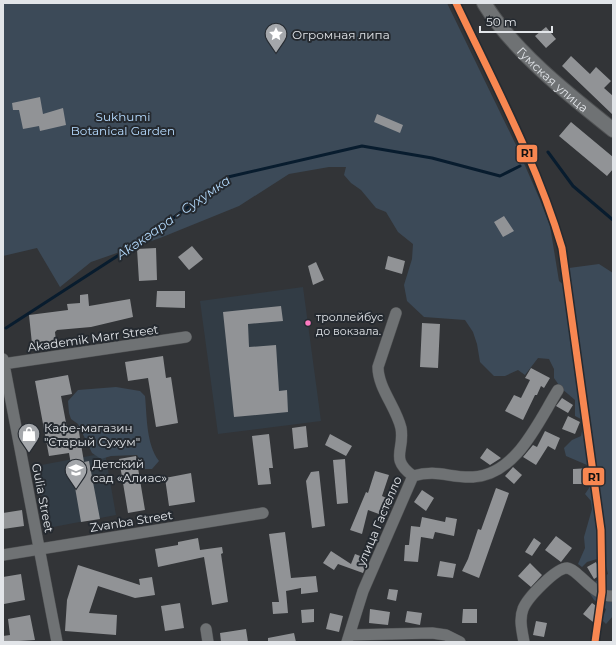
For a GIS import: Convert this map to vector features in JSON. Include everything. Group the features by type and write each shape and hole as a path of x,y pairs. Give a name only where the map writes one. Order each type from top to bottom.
{"street":[{"name":"Гумская улица","path":"484,3 493,17 529,57 584,107 613,130"},
{"path":"396,313 378,367 378,374 393,404 401,429 400,462 403,469 413,476"},
{"name":"Akademik Marr Street","path":"3,362 186,337"},
{"name":"Gulia Street","path":"3,362 57,642"},
{"name":"улица Гастелло","path":"349,638 363,591 413,476 425,472 436,472 453,477 474,477 490,474 504,466 523,446 558,390"},
{"name":"Zvanba Street","path":"3,555 263,513"},
{"path":"524,642 520,620 523,609 531,596 558,572 567,568 574,571 603,595 613,596"},
{"path":"206,629 208,642"},
{"path":"349,638 432,633 446,634 460,642"}],"shaded area":[{"path":"303,287 321,421 218,434 200,301"},
{"name":"Детский сад «Алиас»","path":"105,453 116,515 48,528 36,466"}],"green space":[{"name":"Sukhumi Botanical Garden","path":"3,3 447,3 516,145 540,200 550,226 559,281 566,287 570,283 569,268 599,264 613,273 613,616 606,624 602,620 606,609 594,600 589,592 596,581 608,574 606,566 597,559 587,562 582,567 578,564 585,548 584,537 592,509 591,501 585,494 593,482 597,466 587,465 566,456 564,448 572,440 581,436 583,426 581,419 575,416 575,400 561,388 554,378 554,369 549,359 538,358 525,375 518,370 505,376 494,376 480,362 473,332 465,320 424,317 407,301 404,285 412,259 413,244 398,232 386,212 376,208 361,190 351,183 344,175 346,167 329,167 289,174 239,206 160,238 91,262 60,287 37,248 3,256"},
{"path":"116,387 140,391 145,396 149,438 159,461 152,469 145,469 137,455 111,456 101,459 92,453 78,424 71,419 68,401 78,390"}],"building":[{"path":"546,27 556,39 546,48 535,36"},
{"path":"571,56 590,74 596,67 611,81 604,88 613,96 613,115 562,66"},
{"path":"40,97 43,114 63,108 66,125 40,131 39,126 23,129 19,110 13,110 12,103"},
{"path":"377,114 403,125 400,133 374,122"},
{"path":"571,122 613,157 613,169 607,176 559,136"},
{"path":"504,216 514,231 503,237 494,222"},
{"path":"192,246 203,259 189,270 178,257"},
{"path":"156,248 157,280 139,281 137,249"},
{"path":"388,256 405,261 402,274 385,269"},
{"path":"316,262 324,280 313,285 308,266"},
{"path":"157,291 185,291 185,308 156,307"},
{"path":"88,294 89,306 130,299 133,317 91,327 57,330 55,332 56,341 32,344 29,315 68,310 67,304 80,303 80,295"},
{"path":"281,306 283,321 248,324 249,347 276,345 279,391 287,390 288,412 234,417 223,312"},
{"path":"422,323 440,324 438,368 420,367"},
{"path":"163,356 166,378 171,377 178,423 156,427 148,378 128,381 125,362"},
{"path":"531,368 550,378 544,388 541,386 537,395 535,395 523,420 505,411 514,395 521,398 530,380 525,378"},
{"path":"68,375 72,394 61,396 67,428 78,426 84,462 89,461 100,519 81,522 69,453 49,456 35,381"},
{"path":"562,398 573,405 568,413 556,406"},
{"path":"568,416 580,422 575,434 562,429"},
{"path":"306,426 308,447 294,449 292,428"},
{"path":"545,431 560,438 555,450 548,446 536,465 523,457 533,445 537,447"},
{"path":"269,434 273,468 269,468 271,484 258,485 252,436"},
{"path":"330,434 352,446 346,456 325,445"},
{"path":"487,448 501,458 490,465 480,458"},
{"path":"136,456 145,510 128,513 119,459"},
{"path":"345,459 348,503 337,504 333,460"},
{"path":"513,467 522,475 514,484 505,476"},
{"path":"591,468 592,484 573,484 573,469"},
{"path":"319,471 325,526 312,528 306,481 311,472"},
{"path":"375,471 389,475 382,496 393,501 387,517 368,510 362,534 350,530 366,492 368,493"},
{"path":"191,473 195,502 169,506 165,478"},
{"path":"496,488 509,493 479,578 462,571 468,559 478,529 481,530"},
{"path":"422,490 434,498 426,511 414,502"},
{"path":"22,510 24,526 3,529 3,513"},
{"path":"422,517 445,522 446,517 457,519 454,536 435,532 433,539 421,537 418,562 404,561 405,545 409,545 411,526 420,527"},
{"path":"285,532 291,578 316,576 318,592 301,594 301,588 286,591 288,613 273,614 272,602 279,602 269,534"},
{"path":"556,536 572,548 561,562 545,550"},
{"path":"198,538 200,550 222,547 223,553 221,554 228,602 212,605 204,557 158,567 155,549 178,545 178,542"},
{"path":"534,538 541,543 532,556 525,552"},
{"path":"331,551 351,564 355,554 368,559 363,573 338,564 334,570 323,563"},
{"path":"440,561 456,564 453,578 437,576"},
{"path":"596,562 602,574 594,579 587,567"},
{"path":"530,563 542,575 531,587 518,576"},
{"path":"78,565 140,585 139,579 152,577 155,595 135,598 98,586 89,613 117,615 116,635 65,631 67,600"},
{"path":"21,574 25,600 4,604 3,577"},
{"path":"389,589 398,590 396,601 387,599"},
{"path":"180,603 184,628 165,631 161,606"},
{"path":"592,603 602,610 593,622 583,614"},
{"path":"314,609 314,622 302,623 301,610"},
{"path":"370,609 390,612 388,625 369,623"},
{"path":"463,609 477,609 477,623 462,623"},
{"path":"407,611 422,613 420,625 405,622"},
{"path":"330,613 343,616 339,632 326,629"},
{"path":"30,615 35,640 3,642 3,636 10,635 8,619"},
{"path":"536,621 547,623 544,637 533,635"},
{"path":"246,629 248,642 221,642 220,633"},
{"path":"294,633 296,642 268,642 268,638"}],"waterway":[{"name":"Аҟәкәара - Сухумка","path":"6,328 156,231 228,177 362,146 432,158 500,176 520,166"},
{"name":"Аҟәкәара - Сухумка","path":"548,152 573,186 613,220"}],"transit line":[{"name":"R1","path":"456,3 500,93 527,154 552,216 562,248 601,530 602,592 595,642"}],"place":[{"name":"Огромная липа","path":"276,54"},
{"name":"троллейбус до вокзала.","path":"308,323"},
{"name":"Кафе-магазин \"Старый Сухум\"","path":"29,454"},
{"name":"Детский сад «Алиас»","path":"76,490"}]}
